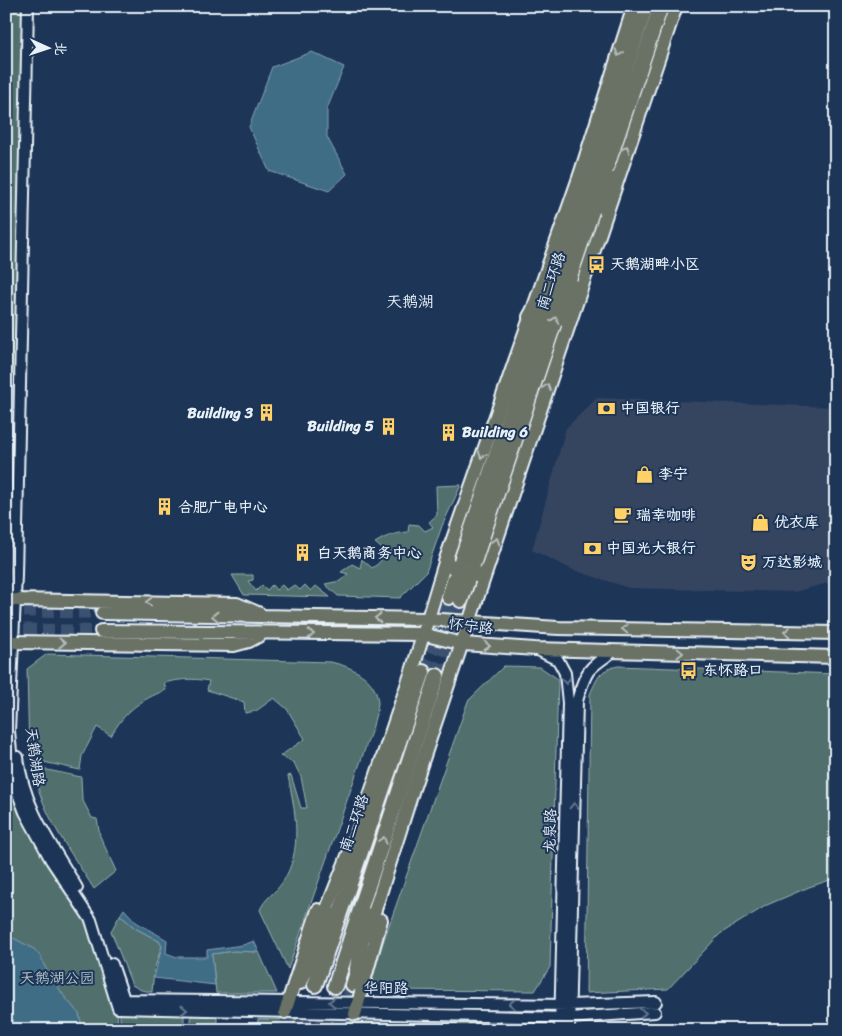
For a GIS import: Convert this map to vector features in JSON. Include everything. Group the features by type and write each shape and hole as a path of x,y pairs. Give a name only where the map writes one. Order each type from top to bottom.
{"highway":[{"name":"南二环路","path":"572,251 598,151 646,6"},
{"name":"南二环路","path":"467,563 572,251 612,154 661,6"},
{"path":"568,322 572,251 580,175"},
{"path":"530,317 616,179"},
{"path":"455,599 461,580"},
{"name":"南二环路","path":"315,985 364,844 418,670"},
{"path":"335,986 437,676"},
{"path":"300,984 364,844"},
{"path":"357,968 373,872"}],"main road":[{"path":"300,984 418,670 422,634 446,559 580,175 634,6"},
{"path":"352,985 568,322 676,6"},
{"path":"446,559 452,568 476,576 486,571"},
{"path":"17,600 236,604 265,617"},
{"name":"怀宁路","path":"102,614 427,619 558,628 836,633"},
{"name":"怀宁路","path":"101,631 422,634 464,644 535,649 836,657"},
{"path":"16,642 234,645 249,641 263,634"},
{"path":"286,1007 310,930 356,819 397,699 418,670"},
{"path":"356,1008 383,912 441,729 452,674"}],"street":[{"name":"天鹅湖路","path":"28,6 16,642 9,731 14,783 24,812 51,860 91,920 121,1004"},
{"name":"天鹅湖路","path":"17,600 35,6"},
{"name":"龙泉路","path":"535,649 558,660 565,673 568,702 565,1018 569,1030"},
{"name":"龙泉路","path":"565,1005 577,701 584,676 590,667 614,651"},
{"name":"华阳路","path":"121,1004 356,1008 565,1005 656,1007 565,1018 356,1008"},
{"name":"龙泉路","path":"560,1030 565,1018"}],"shaded area":[{"path":"312,52 344,67 327,109 327,137 347,174 329,191 269,171 249,127 272,67"},
{"path":"597,398 836,407 836,581 794,592 629,588 573,570 532,550 566,428"},
{"path":"124,909 136,922 167,940 166,953 177,957 207,957 207,950 243,945 254,941 259,952 234,951 212,954 215,985 154,978 162,946 159,941 135,928 120,915"},
{"path":"6,934 34,949 41,957 45,967 64,996 79,1014 83,1030 6,1030"}],"green space":[{"name":"天鹅湖公园","path":"6,6 28,6 13,642 14,783 91,920 118,1008 117,1030 6,1030"},
{"path":"461,485 442,526 426,572 400,598 338,596 325,584 340,581 348,574 341,572 352,564 360,568 362,559 372,568 379,563 386,552 375,543 391,535 408,532 409,524 419,525 425,531 433,527 429,522 437,515 436,486"},
{"path":"232,575 253,575 253,580 248,581 256,591 262,585 267,590 272,585 276,590 282,585 287,590 294,585 300,590 305,585 311,591 316,586 330,597 244,595"},
{"path":"47,654 330,662 354,670 368,680 377,694 378,703 373,726 288,969 260,910 264,902 282,883 293,857 296,830 288,776 291,775 301,808 307,808 301,777 294,763 280,756 305,739 287,709 274,698 256,711 245,713 244,702 207,690 209,681 192,679 164,683 166,690 148,698 134,708 121,720 111,736 97,727 82,756 80,770 34,760 29,757 27,669"},
{"path":"504,666 540,667 558,679 550,967 535,991 372,990 368,985 468,701"},
{"path":"618,666 836,674 836,878 767,905 720,934 668,989 586,993 590,694 603,672"},
{"path":"38,768 81,777 82,799 92,818 97,819 100,836 116,871 94,889 50,818 37,786 33,769"},
{"path":"120,915 135,928 159,941 162,946 154,970 152,992 141,990 132,985 111,931"},
{"path":"234,951 259,952 277,993 216,993 212,954"},
{"path":"120,1010 184,1012 184,1030 120,1030"},
{"path":"191,1012 217,1013 217,1030 191,1030"},
{"path":"258,1019 311,1020 311,1030 257,1030"},
{"path":"321,1021 548,1026 548,1030 320,1030"}],"tunnel":[{"path":"423,672 449,597"},
{"path":"437,676 461,600"},
{"path":"6,611 102,613"},
{"path":"6,629 101,631"},
{"path":"301,1030 315,985"},
{"path":"337,1030 352,985"},
{"path":"321,1030 335,986"},
{"path":"284,1030 294,1002"}],"place":[{"name":"天鹅湖畔小区","path":"596,264"},
{"name":"中国银行","path":"606,408"},
{"name":"Building 3","path":"267,413"},
{"name":"Building 5","path":"388,426"},
{"name":"Building 6","path":"448,432"},
{"name":"李宁","path":"644,474"},
{"name":"合肥广电中心","path":"164,507"},
{"name":"瑞幸咖啡","path":"622,515"},
{"name":"优衣库","path":"760,522"},
{"name":"中国光大银行","path":"592,548"},
{"name":"白天鹅商务中心","path":"303,553"},
{"name":"万达影城","path":"748,562"},
{"name":"东怀路口","path":"689,670"}],"district":[{"name":"天鹅湖","path":"410,301"}]}
